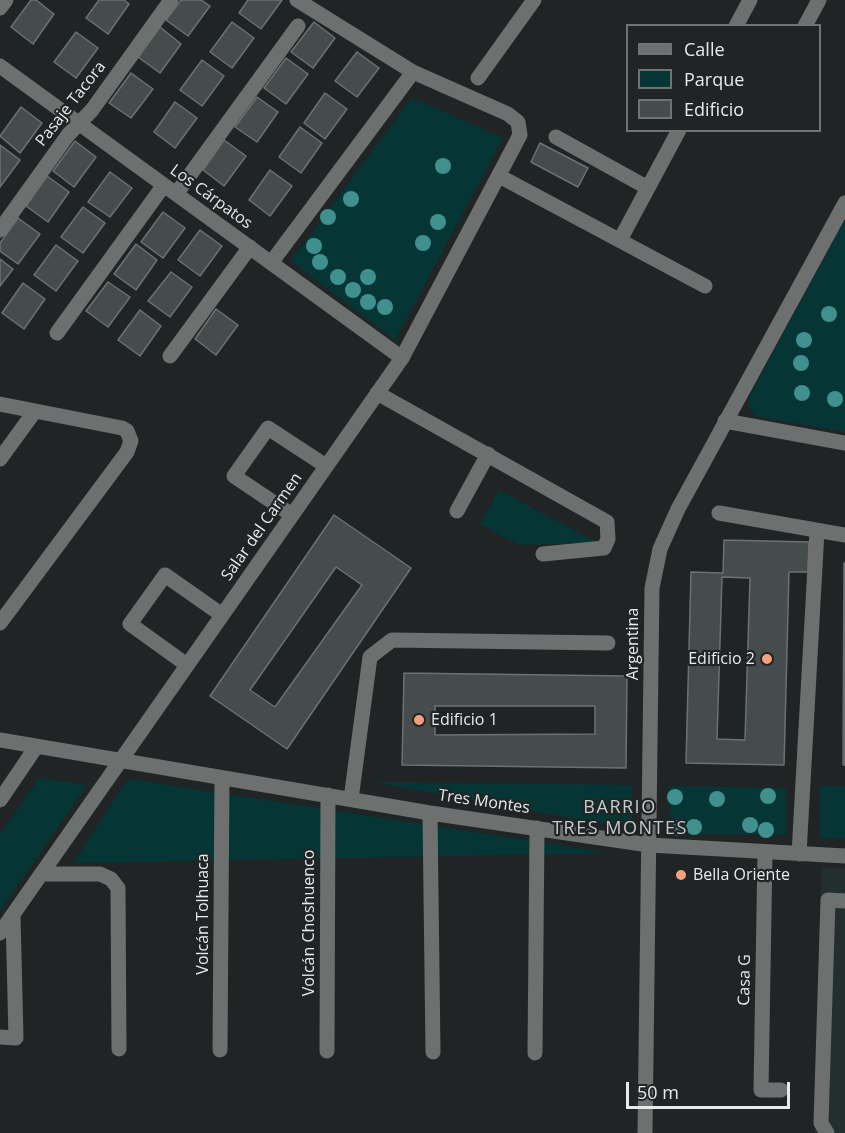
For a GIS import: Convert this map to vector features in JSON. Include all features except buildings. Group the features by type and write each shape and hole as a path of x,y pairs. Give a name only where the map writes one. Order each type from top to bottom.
{"street":[{"path":"0,8 6,0"},
{"name":"Pasaje Tacora","path":"0,230 92,110 171,0"},
{"path":"271,263 413,72 297,0"},
{"path":"478,78 534,0"},
{"path":"737,24 750,0"},
{"path":"806,24 819,0"},
{"path":"57,333 298,26"},
{"name":"Los Cárpatos","path":"0,66 402,358"},
{"name":"Salar del Carmen","path":"0,933 402,358 520,135 518,122 508,114 413,72"},
{"path":"620,240 678,132"},
{"path":"556,137 648,188"},
{"path":"499,176 705,286"},
{"name":"Argentina","path":"645,1133 652,588 664,538 845,202"},
{"path":"170,356 250,247"},
{"path":"377,393 607,522 608,538 604,548 543,554"},
{"path":"0,404 122,428 130,436 130,447 0,623"},
{"path":"0,459 35,411"},
{"path":"725,421 845,443"},
{"path":"292,515 234,476 268,428 326,466"},
{"path":"457,512 488,454"},
{"path":"719,513 845,535"},
{"path":"799,854 817,531"},
{"path":"188,665 130,624 165,575 222,615"},
{"path":"351,800 370,657 392,640 608,643"},
{"name":"Tres Montes","path":"0,740 430,813 649,845 845,856"},
{"path":"0,800 36,747"},
{"name":"Volcán Tolhuaca","path":"220,1050 222,778"},
{"name":"Volcán Choshuenco","path":"327,1051 328,795"},
{"path":"430,813 433,1052"},
{"path":"535,1053 537,828"},
{"name":"Casa G","path":"765,852 761,1090 780,1090"},
{"path":"41,874 100,874 111,879 118,888 119,1048"},
{"path":"827,1133 821,1123 828,900 845,901"},
{"path":"0,1037 16,1038 13,915"}],"shaded area":[{"path":"821,868 845,868 845,1133 815,1133"}],"green space":[{"path":"412,98 503,138 395,340 291,261"},
{"path":"845,220 845,432 755,416 748,405 749,397"},
{"path":"499,490 598,543 520,545 480,524"},
{"path":"39,778 87,785 0,911 0,835"},
{"path":"128,779 610,853 73,863"},
{"path":"372,782 632,785 632,829"},
{"path":"671,786 786,788 786,835 670,833"},
{"path":"820,786 845,786 845,838 820,838"}],"place":[{"name":"Edificio 2","path":"767,659"},
{"name":"Edificio 1","path":"419,720"},
{"name":"Bella Oriente","path":"681,875"}],"district":[{"name":"BARRIO TRES MONTES","path":"620,818"}]}
